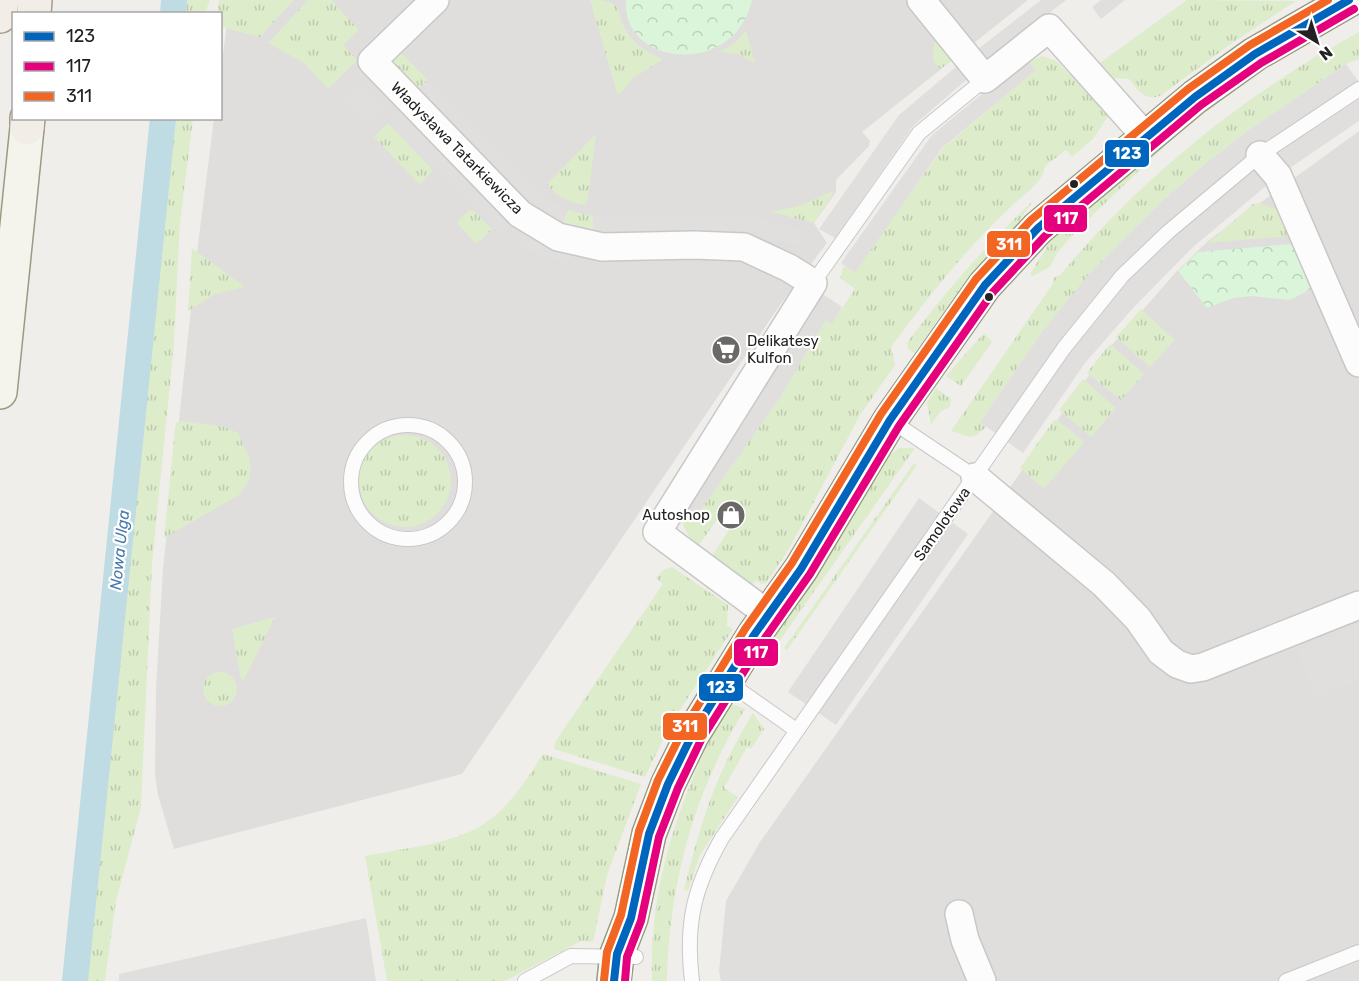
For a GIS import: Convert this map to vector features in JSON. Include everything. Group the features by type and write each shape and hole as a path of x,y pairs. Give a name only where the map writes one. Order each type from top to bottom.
{"main road":[{"path":"0,16 2,0"}],"street":[{"name":"Władysława Tatarkiewicza","path":"435,0 372,62 520,214 558,237 602,247 744,247 789,268 813,284"},
{"path":"921,0 985,79 1049,28 1146,137"},
{"path":"626,968 632,918 649,834 668,784 692,735 725,680 801,569 890,420 985,285 1038,228 1195,97 1255,54 1348,0"},
{"path":"0,392 27,122"},
{"path":"1260,155 1278,176 1359,363"},
{"path":"769,615 657,532 813,284"},
{"name":"Samolotowa","path":"975,477 1104,584 1138,619 1161,652 1177,664 1191,669 1203,667 1359,605"},
{"path":"959,914 965,940 982,981"}],"lane":[{"path":"813,284 919,133 985,79"},
{"path":"890,420 975,477 1064,348 1122,276 1168,232 1260,155 1359,89"},
{"path":"411,424 432,429 450,442 463,463 466,485 461,505 446,526 425,537 404,540 382,533 367,522 356,505 350,483 356,458 375,435 389,428 411,424"},
{"name":"Samolotowa","path":"692,981 688,952 695,896 706,866 722,838 796,730 975,477"},
{"path":"725,680 796,730"},
{"path":"1286,981 1359,952"},
{"path":"525,981 571,956 626,968"}],"shaded area":[{"path":"230,0 1028,0 862,132 870,141 869,146 836,180 836,192 814,223 827,243 780,305 462,774 174,849 158,795 155,775 156,689 163,568 214,120 222,120 222,62"},
{"path":"1041,0 1066,0 983,65 973,53"},
{"path":"1101,0 1125,0 1101,19 1092,7"},
{"path":"1026,58 1036,70 942,148 855,273 841,263 932,135"},
{"path":"963,61 973,74 913,126 835,238 819,229 899,115"},
{"path":"1346,64 1359,82 1359,121 1278,176 1192,248 1134,307 1085,363 1023,453 980,422 1042,332 1089,274 1160,203 1201,167 1249,130"},
{"path":"428,80 553,202 568,210 562,225 528,203 416,91"},
{"path":"359,83 384,108 367,125 343,100"},
{"path":"400,111 513,223 502,235 388,123"},
{"path":"1359,131 1359,981 721,981 719,971 726,901 760,842 1104,354 1177,271 1209,240"},
{"path":"749,215 804,231 797,246 752,231 594,232 593,216"},
{"path":"524,228 569,250 566,262 538,255 513,242"},
{"path":"821,293 842,307 832,324 826,320 780,398 697,515 683,507 745,420"},
{"path":"919,498 968,534 836,725 788,692"},
{"path":"1359,625 1359,680 1315,697 1297,650"},
{"path":"366,918 376,981 119,981 119,974"}],"green space":[{"path":"181,0 210,0 205,12 180,12"},
{"path":"219,0 294,0 260,37 222,27 222,12 217,12"},
{"path":"308,0 331,0 359,30 343,45 357,60 330,87 326,87 304,63 268,43"},
{"path":"590,0 605,1 617,7 622,23 630,36 645,50 663,59 632,79 618,96"},
{"path":"626,0 752,0 742,25 724,42 703,52 681,54 659,50 641,39 629,22"},
{"path":"1187,0 1296,1 1232,43 1160,96 1146,96 1129,79 1110,78 1097,65"},
{"path":"935,26 960,55 940,69 933,61"},
{"path":"746,30 755,63 738,54 719,52 735,43"},
{"path":"1359,32 1359,59 1346,64 1249,130 1201,167 1160,203 1090,274 1042,332 980,422 986,427 977,435 970,437 951,431 1052,285 1054,278 1060,275 1126,204 1198,139 1237,110 1276,82"},
{"path":"402,54 428,80 416,91 390,65 391,57"},
{"path":"1042,56 1056,61 1110,113 1093,139 1072,157 1066,150 1045,166 1037,183 964,255 905,328 891,347 895,365 860,415 789,549 766,583 762,584 756,580 751,585 712,556 741,511 729,503 699,545 685,529 683,507 696,515 780,398 826,319 832,323 855,289 840,278 844,266 854,272 942,149 1035,70 1029,62"},
{"path":"170,120 193,120 180,222 174,343 152,564 141,807 116,901 105,981 82,981"},
{"path":"388,123 433,170 420,185 374,137"},
{"path":"596,134 587,205 571,202 547,184"},
{"path":"1162,143 1163,148 1078,229 1057,253 1050,267 1033,276 1030,274 1054,236 1067,222"},
{"path":"835,190 814,223 771,212 799,206"},
{"path":"1033,201 1018,223 957,293 914,353 908,349 907,343 952,287 999,234"},
{"path":"1260,203 1276,209 1289,236 1208,243 1253,204"},
{"path":"469,210 473,210 492,229 475,243 458,224 458,221"},
{"path":"568,210 593,216 594,232 562,225"},
{"path":"1291,244 1311,289 1290,300 1251,296 1233,298 1207,308 1178,271 1198,252"},
{"path":"192,248 245,287 215,294 188,311"},
{"path":"1141,309 1175,340 1150,367 1116,337"},
{"path":"984,333 992,342 961,386 946,376"},
{"path":"1110,344 1144,374 1121,400 1087,373"},
{"path":"1083,379 1116,408 1091,437 1059,410"},
{"path":"936,388 951,399 950,407 941,411 931,425 927,403"},
{"path":"1054,420 1058,420 1084,442 1044,489 1020,468"},
{"path":"181,421 222,426 238,433 249,457 251,470 249,481 239,495 164,538 175,429 176,423"},
{"path":"405,435 423,438 438,448 448,463 451,481 448,499 438,514 423,524 405,527 387,524 372,514 362,499 359,481 362,463 372,448 387,438"},
{"path":"899,448 915,448 778,643 771,637 886,458"},
{"path":"914,463 917,465 787,650 784,648"},
{"path":"672,567 728,605 727,626 733,629 670,725 645,777 554,749 555,742 663,584 656,578 663,570"},
{"path":"275,617 244,680 241,679 232,629"},
{"path":"220,672 232,677 237,689 232,701 220,706 208,701 203,689 208,677"},
{"path":"735,705 745,709 727,741 698,806 679,874 673,909 667,981 652,981 652,945 656,909 670,842 708,744 724,711 728,706"},
{"path":"753,713 764,729 751,749 747,747 724,788 738,797 700,855 688,891 684,890 697,842 719,778"},
{"path":"543,754 641,784 607,875 593,942 581,941 505,981 387,981 365,856 457,837 484,824 510,801"}],"waterway":[{"name":"Nowa Ulga","path":"173,12 174,0"},
{"name":"Nowa Ulga","path":"75,981 163,120"}],"transit line":[{"name":"311","path":"604,980 607,952 621,915 639,831 658,780 683,730 745,629 792,563 881,414 976,279 1031,220 1188,89 1250,45 1328,0"},
{"name":"123","path":"614,981 617,954 631,918 649,834 668,784 692,735 754,635 801,569 890,420 985,285 1038,228 1195,97 1255,54 1349,0"},
{"name":"117","path":"625,981 627,957 641,921 659,837 678,788 701,740 763,641 810,574 899,426 993,292 1045,236 1201,105 1261,63 1354,9"}],"place":[{"name":"Delikatesy Kulfon","path":"726,350"},
{"name":"Autoshop","path":"731,515"}]}
